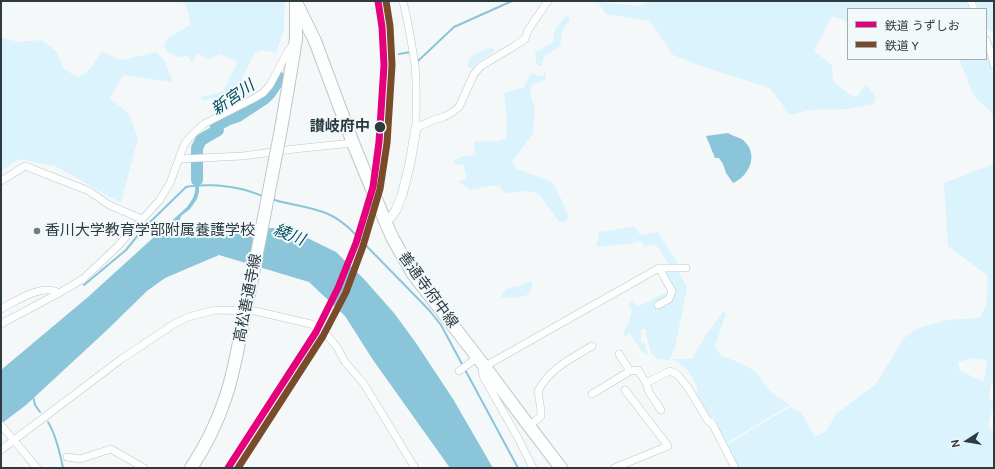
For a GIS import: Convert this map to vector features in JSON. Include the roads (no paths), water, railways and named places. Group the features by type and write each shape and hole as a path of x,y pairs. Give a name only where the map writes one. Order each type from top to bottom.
{"main road":[{"name":"善通寺府中線","path":"296,1 312,36 352,144 393,239 413,274 482,362 561,468"},
{"name":"高松善通寺線","path":"191,468 202,451 213,429 225,399 234,369 289,82 296,39 296,1"},
{"path":"296,39 306,33 312,36"}],"street":[{"path":"384,221 391,217 396,210 402,195 410,163 416,128 415,66 403,1"},
{"path":"416,128 433,120 444,117 459,107 474,74 481,66 525,39 528,30 548,1"},
{"path":"1,324 82,279 116,248 159,201 170,183 184,145 196,131 204,124 263,93 270,85 296,39"},
{"path":"987,43 994,65"},
{"path":"179,159 243,156 294,149 352,144"},
{"path":"1,181 25,166 89,190 109,204 142,219"},
{"path":"658,305 669,299 672,292 659,268"},
{"path":"463,368 482,362 659,268 686,268"},
{"path":"1,309 32,293 54,290 59,293"},
{"path":"1,450 120,360 174,324 188,317 215,310 246,308 312,324 326,334 337,347 345,362 364,384 415,468"},
{"path":"529,426 541,416 538,391 546,380 555,369 592,346"},
{"path":"619,354 630,371"},
{"path":"482,362 483,376 533,468"},
{"path":"592,394 630,371 638,370 646,383 649,392 661,410"},
{"path":"646,383 670,371 678,375 689,389 708,422 712,423 735,468"},
{"path":"614,468 668,446 625,390"},
{"path":"1,425 38,468"},
{"path":"67,457 80,459 112,449 144,468"}],"water":[{"path":"728,133 743,140 751,153 750,166 747,171 733,183 726,173 719,158 715,158 706,136"},
{"name":"綾川","path":"196,164 199,164 199,192 197,199 190,209 181,216 175,233 218,228 287,228 336,252 363,278 394,313 416,343 453,399 493,468 450,468 373,360 345,316 309,282 219,255 165,278 147,291 26,405 1,424 1,370 88,297 187,207 195,192"}],"waterway":[{"path":"417,59 418,61 454,27 512,1"},
{"path":"399,54 411,52"},
{"name":"新宮川","path":"197,180 197,148 201,140 218,130 216,126 238,116 264,99 280,78"},
{"path":"84,285 126,250 143,229 186,187 204,185 225,186 243,189 263,196"},
{"path":"271,199 321,211 339,220 349,228 429,310 441,325 518,468"},
{"path":"33,396 35,405 40,412"},
{"path":"48,422 59,450 63,468"}],"rail line":[{"name":"うずしお","path":"228,468 316,332 338,288 356,243 373,187 379,142 384,65 382,27 378,1"},
{"name":"Y","path":"238,468 323,336 346,292 363,246 380,189 387,143 392,65 390,26 386,1"}],"place":[{"name":"讃岐府中","path":"380,127"},
{"name":"香川大学教育学部附属養護学校","path":"37,231"}]}
